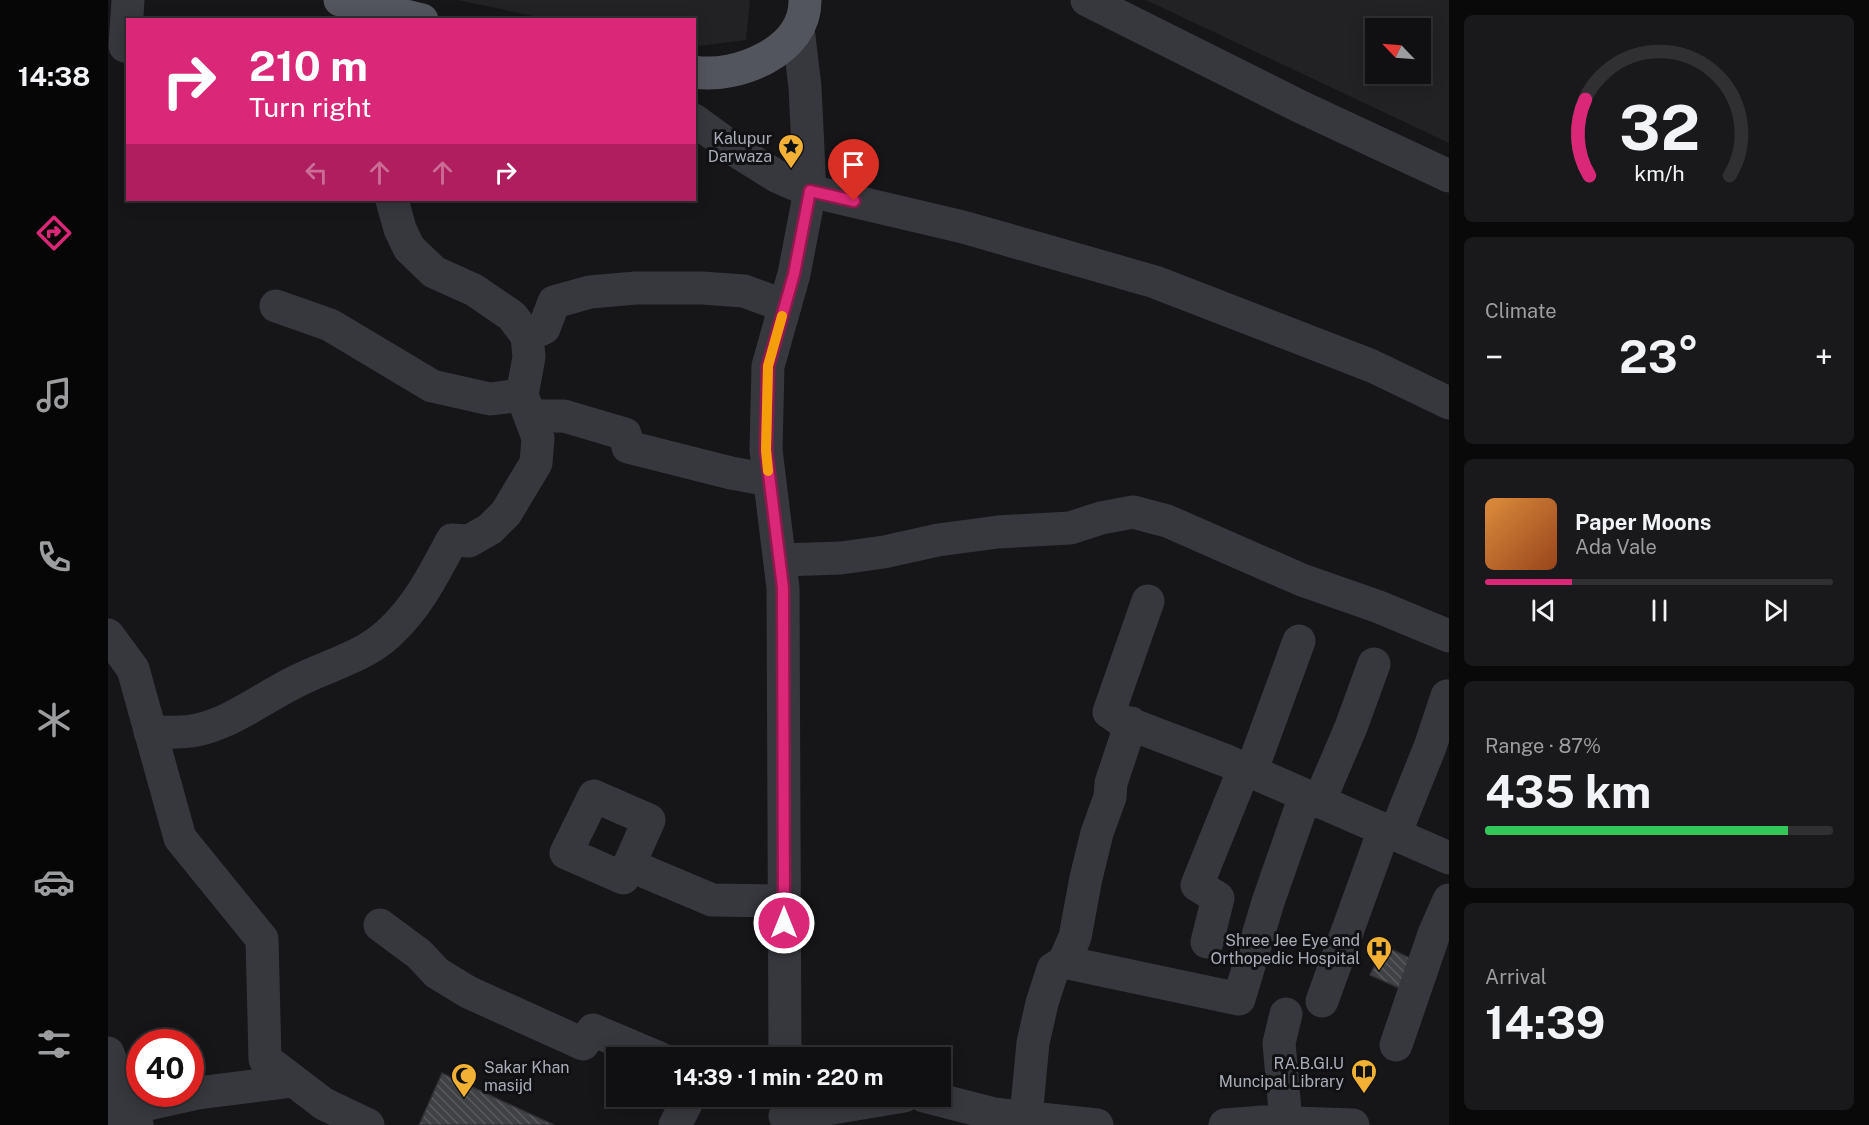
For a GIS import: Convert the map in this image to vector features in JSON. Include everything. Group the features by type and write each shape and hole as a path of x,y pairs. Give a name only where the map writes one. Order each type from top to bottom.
{"main road":[{"path":"340,0 414,18"},
{"path":"696,72 711,74 748,67 777,52 804,9"}],"street":[{"path":"126,18 128,0"},
{"path":"1087,0 1301,107 1449,176"},
{"path":"785,1047 783,588 766,450 768,366 794,274 810,191 804,9"},
{"path":"126,23 124,46 126,46"},
{"path":"696,121 778,177 810,191 963,227 1155,282 1372,366 1449,403"},
{"path":"150,732 191,731 236,716 297,681 371,647 388,635 411,610 452,540 469,541 490,529 506,513 536,463 538,438 526,405 529,357 527,336 512,316 474,290 434,272 409,248 400,229 392,201"},
{"path":"527,336 544,328 554,302 590,292 636,288 702,288 744,291 785,306"},
{"path":"276,306 330,325 432,386 526,405 625,434 628,447 731,473 770,480"},
{"path":"780,560 841,558 884,552 938,540 998,532 1070,528 1101,518 1133,512 1167,521 1302,580 1379,607 1449,636"},
{"path":"1148,601 1109,712 1122,721 1247,770 1449,858"},
{"path":"108,635 133,669 180,838 261,939 265,1059 324,1104 368,1125"},
{"path":"1207,942 1218,898 1197,885 1299,641"},
{"path":"1064,962 1239,999 1268,902 1312,799 1351,727 1374,664"},
{"path":"1322,1002 1389,832 1430,747 1448,696"},
{"path":"1026,1117 1033,1043 1042,1003 1053,969 1064,962 1075,937 1089,867 1110,797 1111,783 1131,723"},
{"path":"629,865 712,900 784,901"},
{"path":"1396,1045 1434,934 1449,900"},
{"path":"380,926 419,954 437,973 468,992 583,1044 592,1030 633,1047"},
{"path":"1286,1122 1280,1043 1287,1014"},
{"path":"108,1053 125,1116 198,1093 293,1081"},
{"path":"951,1103 994,1114 1097,1125"},
{"path":"675,1125 684,1107"},
{"path":"785,1112 822,1107"},
{"path":"1224,1125 1263,1122 1353,1125"}],"shaded area":[{"path":"458,0 750,0 746,40 696,46 696,18 542,18"},
{"path":"1146,0 1449,0 1449,143"}],"building":[{"path":"1384,946 1417,961 1403,990 1370,975"},
{"name":"Sakar Khan masijd","path":"442,1073 554,1125 419,1125"}],"slow traffic":[{"path":"768,471 766,450 768,366 782,316"}],"place":[{"name":"Kalupur Darwaza","path":"791,170"},
{"name":"Shree Jee Eye and Orthopedic Hospital","path":"1379,972"},
{"name":"RA.B.GI.U Muncipal Library","path":"1364,1095"},
{"name":"Sakar Khan masijd","path":"464,1099"}],"route":[{"path":"784,923 783,588 766,450 768,366 794,274 810,191 854,201"}]}
